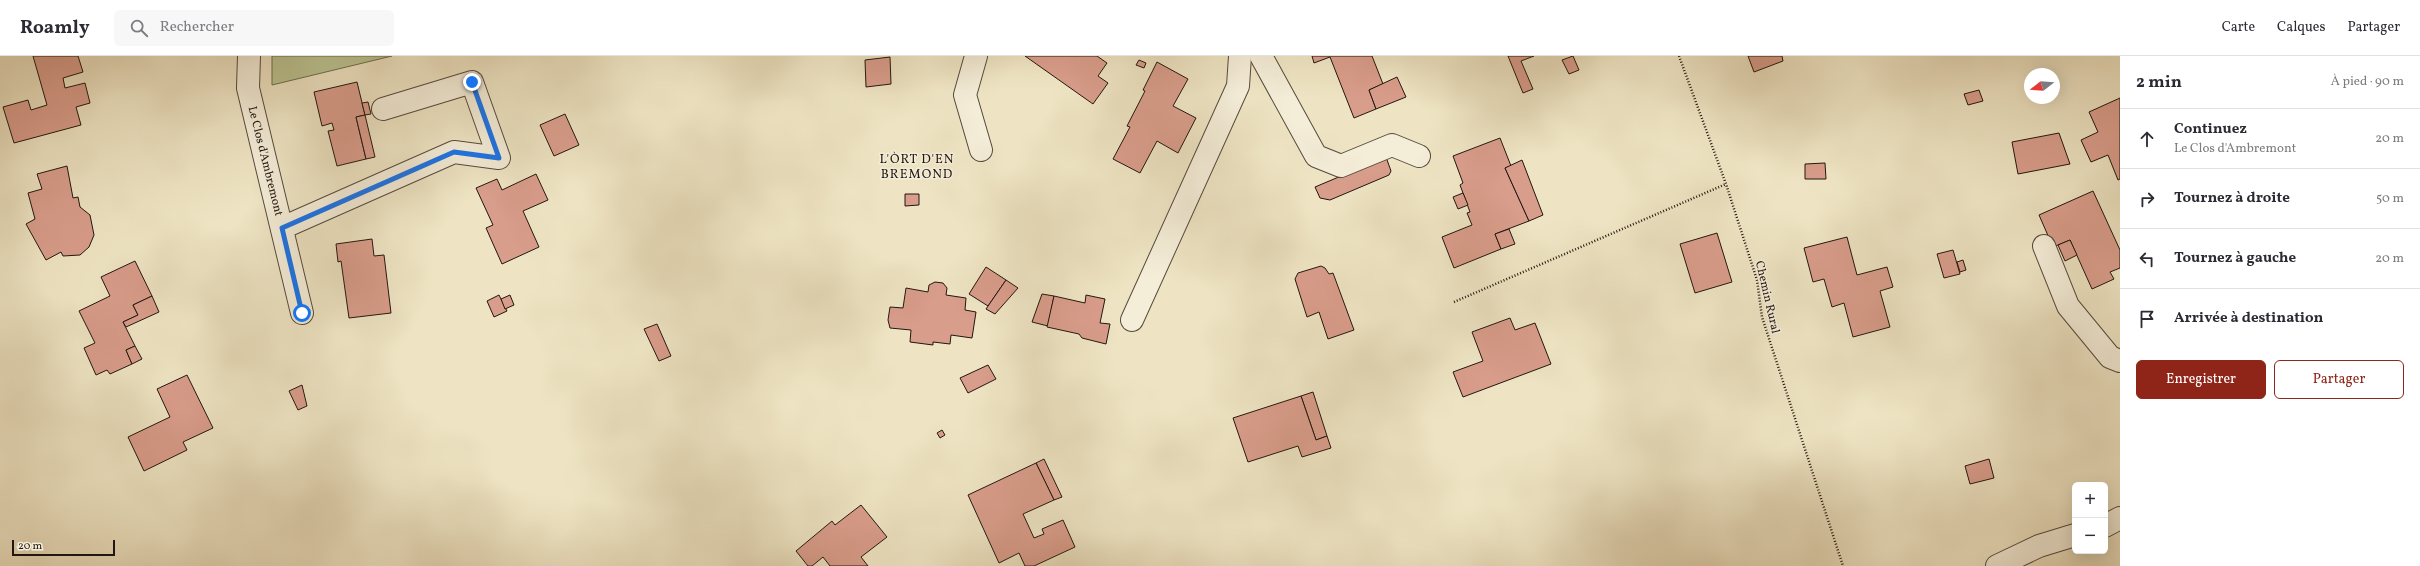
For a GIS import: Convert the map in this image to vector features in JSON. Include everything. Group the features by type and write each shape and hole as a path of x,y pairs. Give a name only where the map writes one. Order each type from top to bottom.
{"street":[{"name":"Le Clos d'Ambremont","path":"249,56 248,88 302,313"},
{"path":"976,56 965,95 980,150"},
{"path":"1132,320 1238,86 1240,56"},
{"path":"1261,56 1316,156 1341,166 1392,145 1418,156"},
{"path":"282,228 454,152 499,158 472,82 383,109"},
{"path":"2044,246 2068,306 2110,357 2120,361"},
{"path":"2108,524 2120,518"},
{"path":"1997,566 2038,546 2072,536"}],"path":[{"name":"Chemin Rural","path":"1679,56 1726,184 1757,280 1762,317 1843,566"},
{"path":"1454,302 1726,184"}],"green space":[{"path":"272,56 392,56 272,85"}],"building":[{"path":"33,56 78,56 83,72 63,78 65,88 85,83 90,103 76,107 81,125 14,143 3,107 28,100 31,110 47,105"},
{"path":"1025,56 1097,56 1107,63 1098,76 1108,83 1093,104"},
{"path":"1312,56 1372,56 1383,84 1369,90 1376,109 1354,118 1330,57 1314,63"},
{"path":"1508,56 1534,56 1521,61 1533,89 1523,93"},
{"path":"1573,56 1579,70 1569,74 1562,60"},
{"path":"1748,56 1782,56 1783,61 1754,72"},
{"path":"890,57 891,84 866,87 865,60"},
{"path":"1139,60 1146,63 1144,68 1136,65"},
{"path":"1157,62 1188,79 1173,106 1196,118 1178,153 1157,141 1140,173 1113,159 1130,127 1127,126 1145,91 1143,90"},
{"path":"1397,77 1406,97 1376,109 1369,90"},
{"path":"357,82 365,115 356,117 366,159 337,166 328,131 334,130 332,123 322,126 314,92"},
{"path":"1979,90 1983,101 1968,105 1964,94"},
{"path":"2120,98 2120,179 2118,180 2108,155 2091,162 2081,140 2098,132 2089,112"},
{"path":"368,102 371,114 365,115 362,103"},
{"path":"565,114 579,145 554,156 540,125"},
{"path":"365,115 375,157 366,159 356,117"},
{"path":"2059,133 2070,164 2018,174 2012,142"},
{"path":"1500,138 1511,166 1505,168 1529,221 1495,234 1501,249 1454,268 1442,237 1472,225 1467,213 1470,212 1460,185 1463,183 1453,156"},
{"path":"1386,157 1391,171 1389,175 1330,200 1320,198 1315,187"},
{"path":"1522,160 1543,215 1529,221 1505,168"},
{"path":"1825,163 1826,179 1805,179 1805,164"},
{"path":"67,166 73,198 78,197 80,207 90,215 94,235 89,247 80,255 63,256 61,252 46,260 26,224 35,219 28,193 42,189 37,174"},
{"path":"536,174 548,200 523,211 539,247 502,264 486,228 493,225 476,188 497,179 502,190"},
{"path":"2093,191 2120,250 2120,268 2110,272 2114,279 2092,289 2070,240 2053,247 2039,215"},
{"path":"1463,193 1468,205 1458,209 1453,197"},
{"path":"905,194 919,194 919,205 905,206"},
{"path":"1509,229 1515,244 1501,249 1495,234"},
{"path":"1717,233 1732,282 1695,293 1680,244"},
{"path":"1847,237 1857,275 1887,267 1893,287 1880,291 1890,327 1853,337 1844,303 1832,307 1824,279 1813,282 1804,248"},
{"path":"372,239 374,256 384,255 391,313 349,318 341,261 338,262 336,244"},
{"path":"2070,240 2077,255 2065,261 2058,245"},
{"path":"1953,250 1960,274 1944,278 1937,254"},
{"path":"1963,260 1966,270 1960,272 1957,262"},
{"path":"135,261 152,296 133,305 138,315 123,322 135,346 126,350 132,364 110,374 107,370 96,375 84,348 95,343 79,311 110,296 101,277"},
{"path":"1321,266 1325,268 1329,274 1333,273 1354,330 1328,339 1319,312 1307,317 1295,279 1298,273"},
{"path":"986,267 1006,280 988,306 969,294"},
{"path":"1006,280 1018,288 995,314 986,309"},
{"path":"935,282 943,283 947,288 946,295 966,298 965,310 976,312 972,338 951,335 950,344 933,342 933,345 910,342 911,330 890,328 888,320 890,307 903,308 906,288 928,292 929,285"},
{"path":"1042,294 1054,296 1048,326 1032,322"},
{"path":"499,295 507,311 494,317 487,301"},
{"path":"510,295 514,305 505,309 501,299"},
{"path":"1086,295 1105,299 1100,323 1110,324 1106,344 1082,338 1079,334 1047,327 1054,296 1085,303"},
{"path":"152,296 159,312 126,327 123,322 138,315 133,305"},
{"path":"1510,318 1515,330 1535,323 1551,364 1463,397 1453,372 1483,361 1472,332"},
{"path":"657,324 671,356 659,361 644,329"},
{"path":"135,346 142,359 132,364 126,350"},
{"path":"988,365 996,379 968,393 960,378"},
{"path":"187,375 213,428 183,442 187,450 144,471 128,437 170,417 157,389"},
{"path":"302,385 307,406 298,410 289,391"},
{"path":"1313,392 1327,436 1316,440 1301,396"},
{"path":"1301,396 1316,440 1327,436 1331,448 1302,457 1298,446 1248,462 1233,418"},
{"path":"942,430 945,435 940,438 937,433"},
{"path":"1044,459 1062,497 1054,500 1036,463"},
{"path":"1989,459 1994,478 1970,484 1965,466"},
{"path":"1036,463 1054,500 1023,514 1034,538 1044,534 1042,529 1063,520 1075,547 1034,566 1025,566 1019,553 999,563 968,495"},
{"path":"861,505 887,537 861,557 868,566 830,566 823,557 812,566 808,566 796,551 832,521 835,525"}],"district":[{"name":"L'ÒRT D'EN BREMOND","path":"917,166"}],"route":[{"path":"302,313 282,228 454,152 499,158 472,82"}]}
